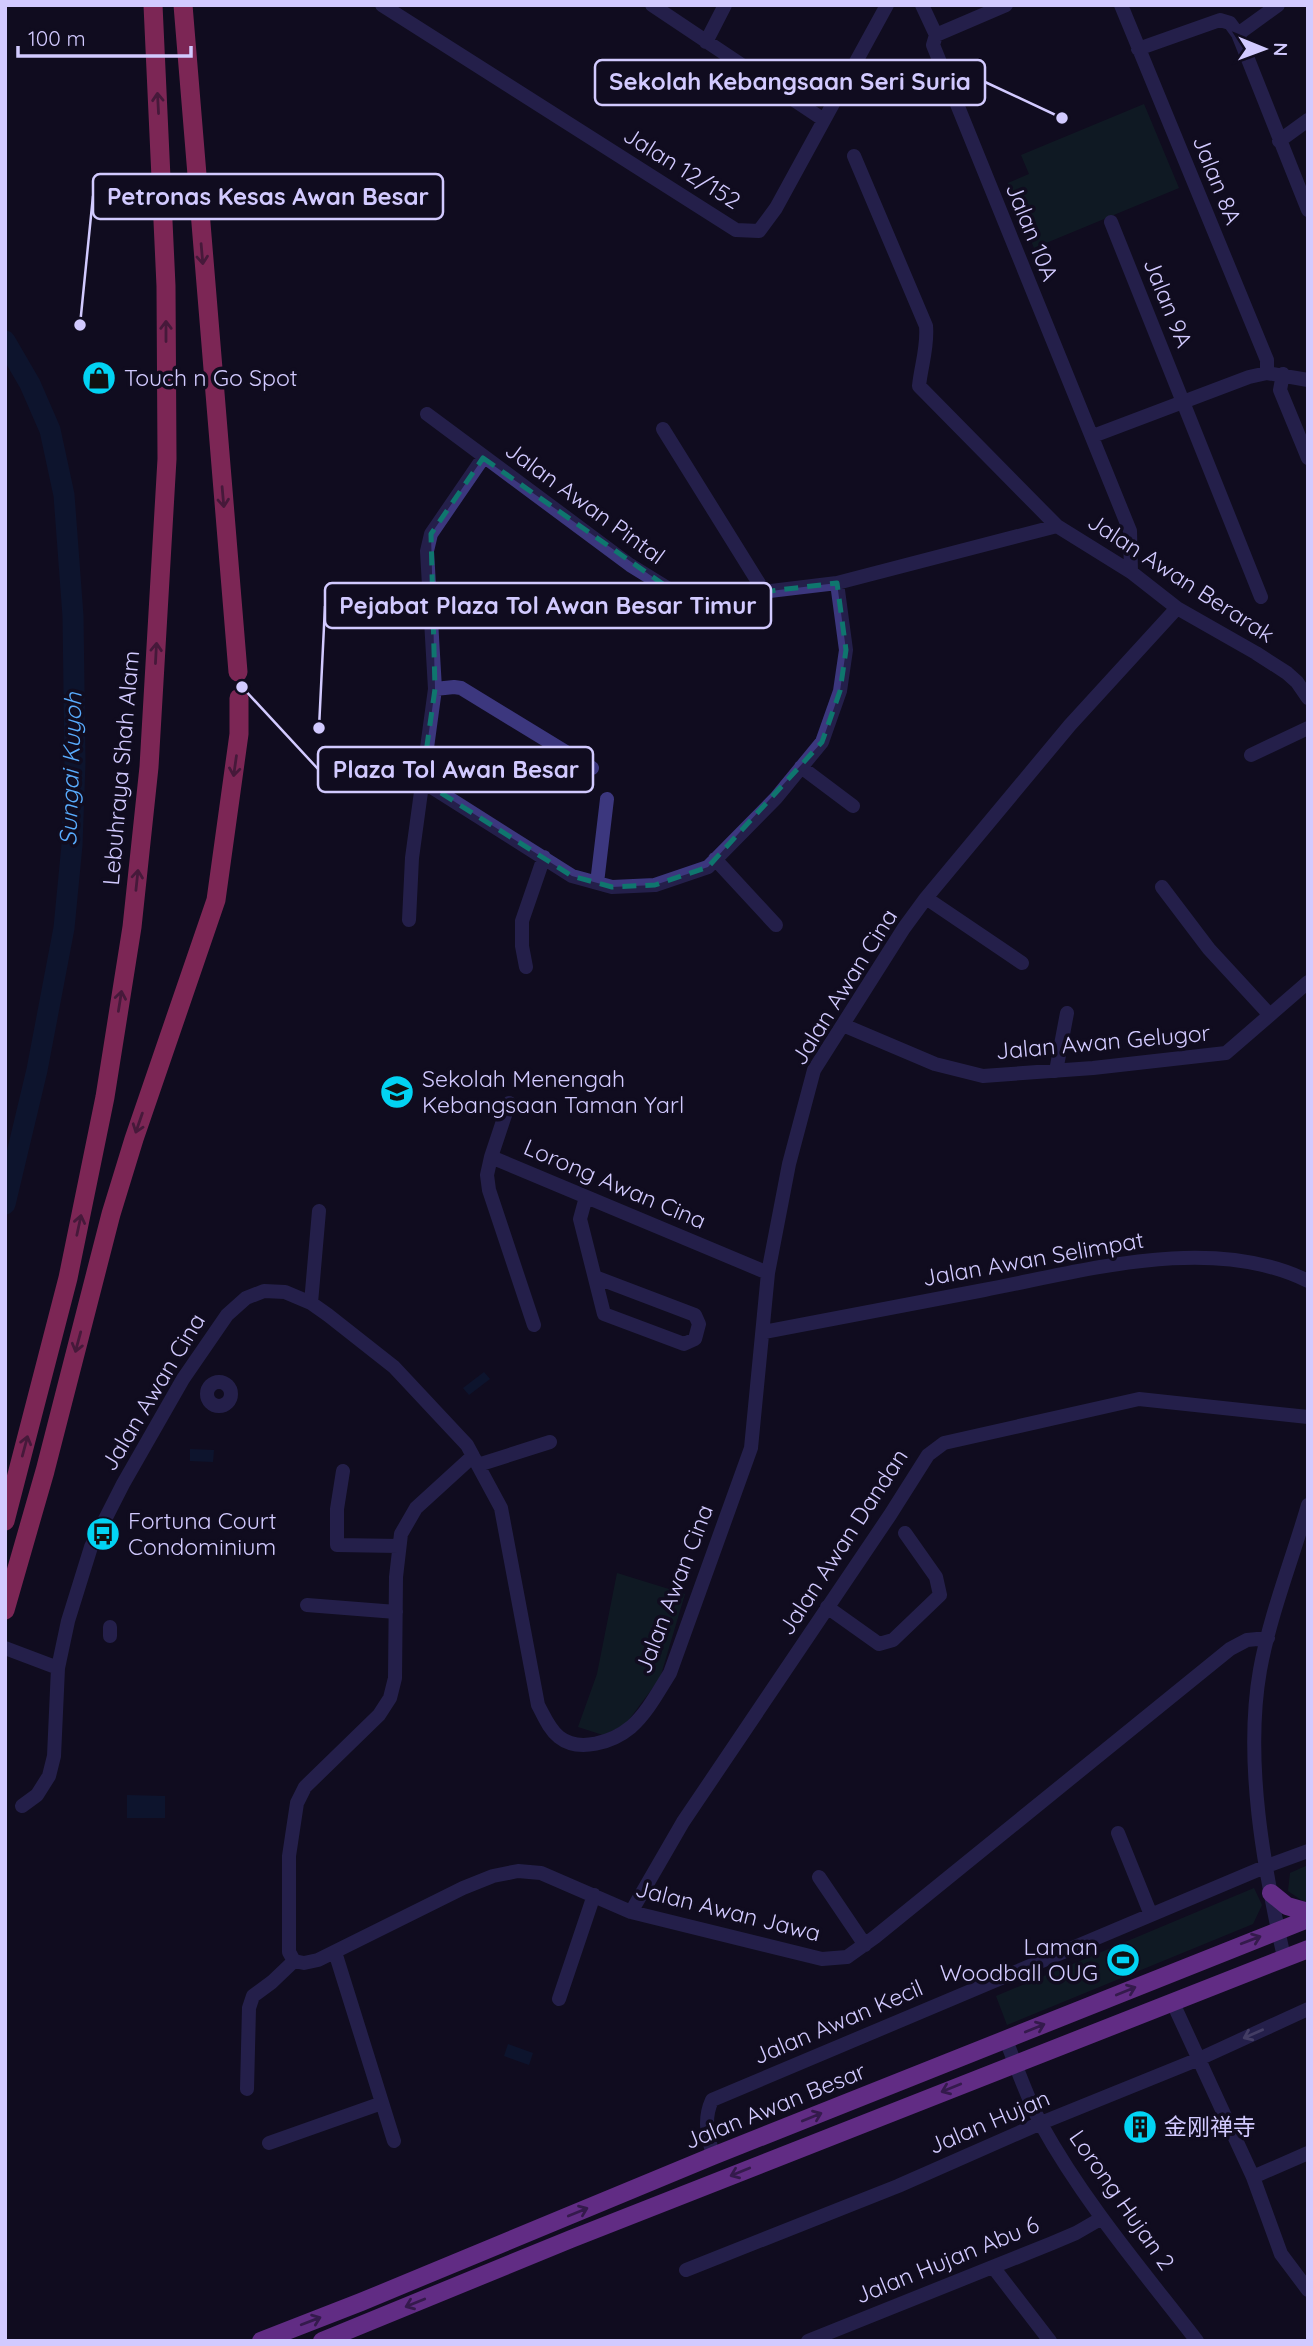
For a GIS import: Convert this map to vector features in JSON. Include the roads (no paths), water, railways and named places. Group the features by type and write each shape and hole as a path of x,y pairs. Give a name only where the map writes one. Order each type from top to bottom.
{"highway":[{"name":"Lebuhraya Shah Alam","path":"5,1521 68,1278 105,1097 132,927 149,767 167,459 166,286 153,5"},
{"path":"183,5 239,672"},
{"path":"5,1610 45,1471 122,1176 216,900 239,734 239,698"}],"main road":[{"path":"1271,1894 1287,1906 1308,1912"},
{"name":"Jalan Awan Besar","path":"261,2341 713,2156 1308,1919"},
{"name":"Jalan Awan Besar","path":"322,2341 1015,2063 1308,1949"},
{"path":"492,2247 524,2259"}],"street":[{"name":"Jalan 12/152","path":"383,5 736,230 759,231 776,208 824,120"},
{"path":"652,5 824,120 887,5"},
{"path":"706,41 725,5"},
{"name":"Jalan 10A","path":"922,5 1013,247 1130,531 1131,572"},
{"path":"934,40 1006,5"},
{"name":"Jalan 8A","path":"1121,5 1267,360 1268,373"},
{"path":"1238,34 1278,5"},
{"path":"1138,49 1220,20 1230,23 1238,34 1308,209"},
{"path":"1279,141 1308,120"},
{"name":"Jalan Awan Berarak","path":"854,156 926,326 928,344 921,363 919,386 1057,526 1131,572 1177,608 1287,673 1308,698"},
{"name":"Jalan 9A","path":"1111,222 1261,597"},
{"path":"1093,436 1249,377 1268,373 1308,380"},
{"path":"1283,374 1280,390 1308,458"},
{"name":"Jalan Awan Pintal","path":"427,414 630,565 677,593 712,598 837,583 1057,526"},
{"path":"663,429 765,593"},
{"path":"409,920 412,858 435,689 427,551 431,534 483,458"},
{"path":"422,780 572,876 612,887 655,886 708,867 776,798 822,742 840,691 846,650 837,583"},
{"name":"Jalan Awan Cina","path":"22,1806 37,1794 50,1776 54,1756 58,1668 68,1621 91,1548 123,1484 183,1379 227,1315 246,1298 264,1291 285,1292 311,1303 394,1367 461,1436 501,1508 538,1705 548,1725 560,1738 591,1745 610,1740 631,1727 653,1701 674,1661 751,1448 768,1273 789,1164 814,1070 926,898 1070,725 1177,608"},
{"path":"435,689 461,688 592,768"},
{"path":"1251,755 1308,728"},
{"path":"802,766 853,806"},
{"path":"597,883 607,799"},
{"path":"526,967 522,946 522,921 544,857"},
{"path":"715,859 776,925"},
{"path":"1162,887 1209,948 1269,1014"},
{"path":"926,898 1022,963"},
{"name":"Jalan Awan Gelugor","path":"843,1025 935,1064 984,1076 1056,1071 1226,1053 1308,982"},
{"path":"1056,1071 1067,1013"},
{"path":"491,1157 509,1103"},
{"name":"Lorong Awan Cina","path":"534,1325 489,1190 487,1175 491,1157 768,1273"},
{"path":"586,1197 580,1219 604,1314 684,1344 695,1339 699,1324 695,1315 595,1277"},
{"path":"311,1303 319,1211"},
{"name":"Jalan Awan Selimpat","path":"764,1332 1132,1262 1204,1258 1240,1260 1275,1266 1308,1281"},
{"path":"183,1379 207,1391"},
{"name":"Jalan Awan Dandan","path":"631,1912 683,1822 928,1455 944,1443 1139,1399 1308,1417"},
{"path":"247,2089 249,2008 253,1996 299,1962 289,1952 288,1943 289,1866 297,1803 305,1787 379,1715 390,1698 395,1678 401,1534 416,1508 476,1460 550,1441"},
{"path":"344,1471 337,1509 337,1545 399,1546"},
{"path":"1284,1958 1267,1866 1256,1777 1254,1725 1260,1670 1308,1505"},
{"path":"827,1607 879,1644 893,1640 912,1622 940,1595 936,1577 905,1533"},
{"path":"307,1605 396,1612"},
{"name":"Jalan Awan Jawa","path":"299,1962 335,1952 407,1915 493,1876 518,1871 541,1872 631,1912 822,1959 847,1957 1158,1709 1204,1669 1247,1640 1268,1638"},
{"path":"5,1648 58,1668"},
{"path":"1118,1833 1151,1915"},
{"name":"Jalan Awan Kecil","path":"713,2156 706,2114 712,2100 1267,1866 1308,1852"},
{"path":"819,1877 865,1945"},
{"path":"559,1999 594,1895"},
{"path":"335,1952 394,2141"},
{"path":"1171,2001 1253,2177 1281,2254 1308,2290"},
{"name":"Jalan Hujan","path":"686,2270 898,2186 1041,2123 1199,2059 1308,2009"},
{"name":"Lorong Hujan 2","path":"1006,2040 1041,2123 1102,2218 1197,2341"},
{"path":"269,2143 383,2103"},
{"path":"1253,2177 1308,2153"},
{"name":"Jalan Hujan Abu 6","path":"808,2341 1076,2233 1102,2218"},
{"path":"993,2267 1051,2341"}],"water":[{"path":"484,1372 490,1379 469,1395 463,1388"},
{"path":"190,1449 214,1450 213,1462 190,1461"},
{"path":"127,1795 165,1796 165,1818 127,1818"},
{"path":"508,2044 533,2053 529,2065 504,2056"}],"waterway":[{"name":"Sungai Kuyoh","path":"5,341 30,384 50,430 64,495 73,616 75,762 72,845 64,928 37,1070 5,1204"}],"place":[{"name":"Sekolah Kebangsaan Seri Suria","path":"1062,118"},
{"name":"Petronas Kesas Awan Besar","path":"80,325"},
{"name":"Touch n Go Spot","path":"99,378"},
{"name":"Plaza Tol Awan Besar","path":"242,687"},
{"name":"Pejabat Plaza Tol Awan Besar Timur","path":"319,728"},
{"name":"Sekolah Menengah Kebangsaan Taman Yarl","path":"397,1092"},
{"name":"Fortuna Court Condominium","path":"103,1534"},
{"name":"Laman Woodball OUG","path":"1123,1960"},
{"name":"金刚禅寺","path":"1140,2127"}]}
